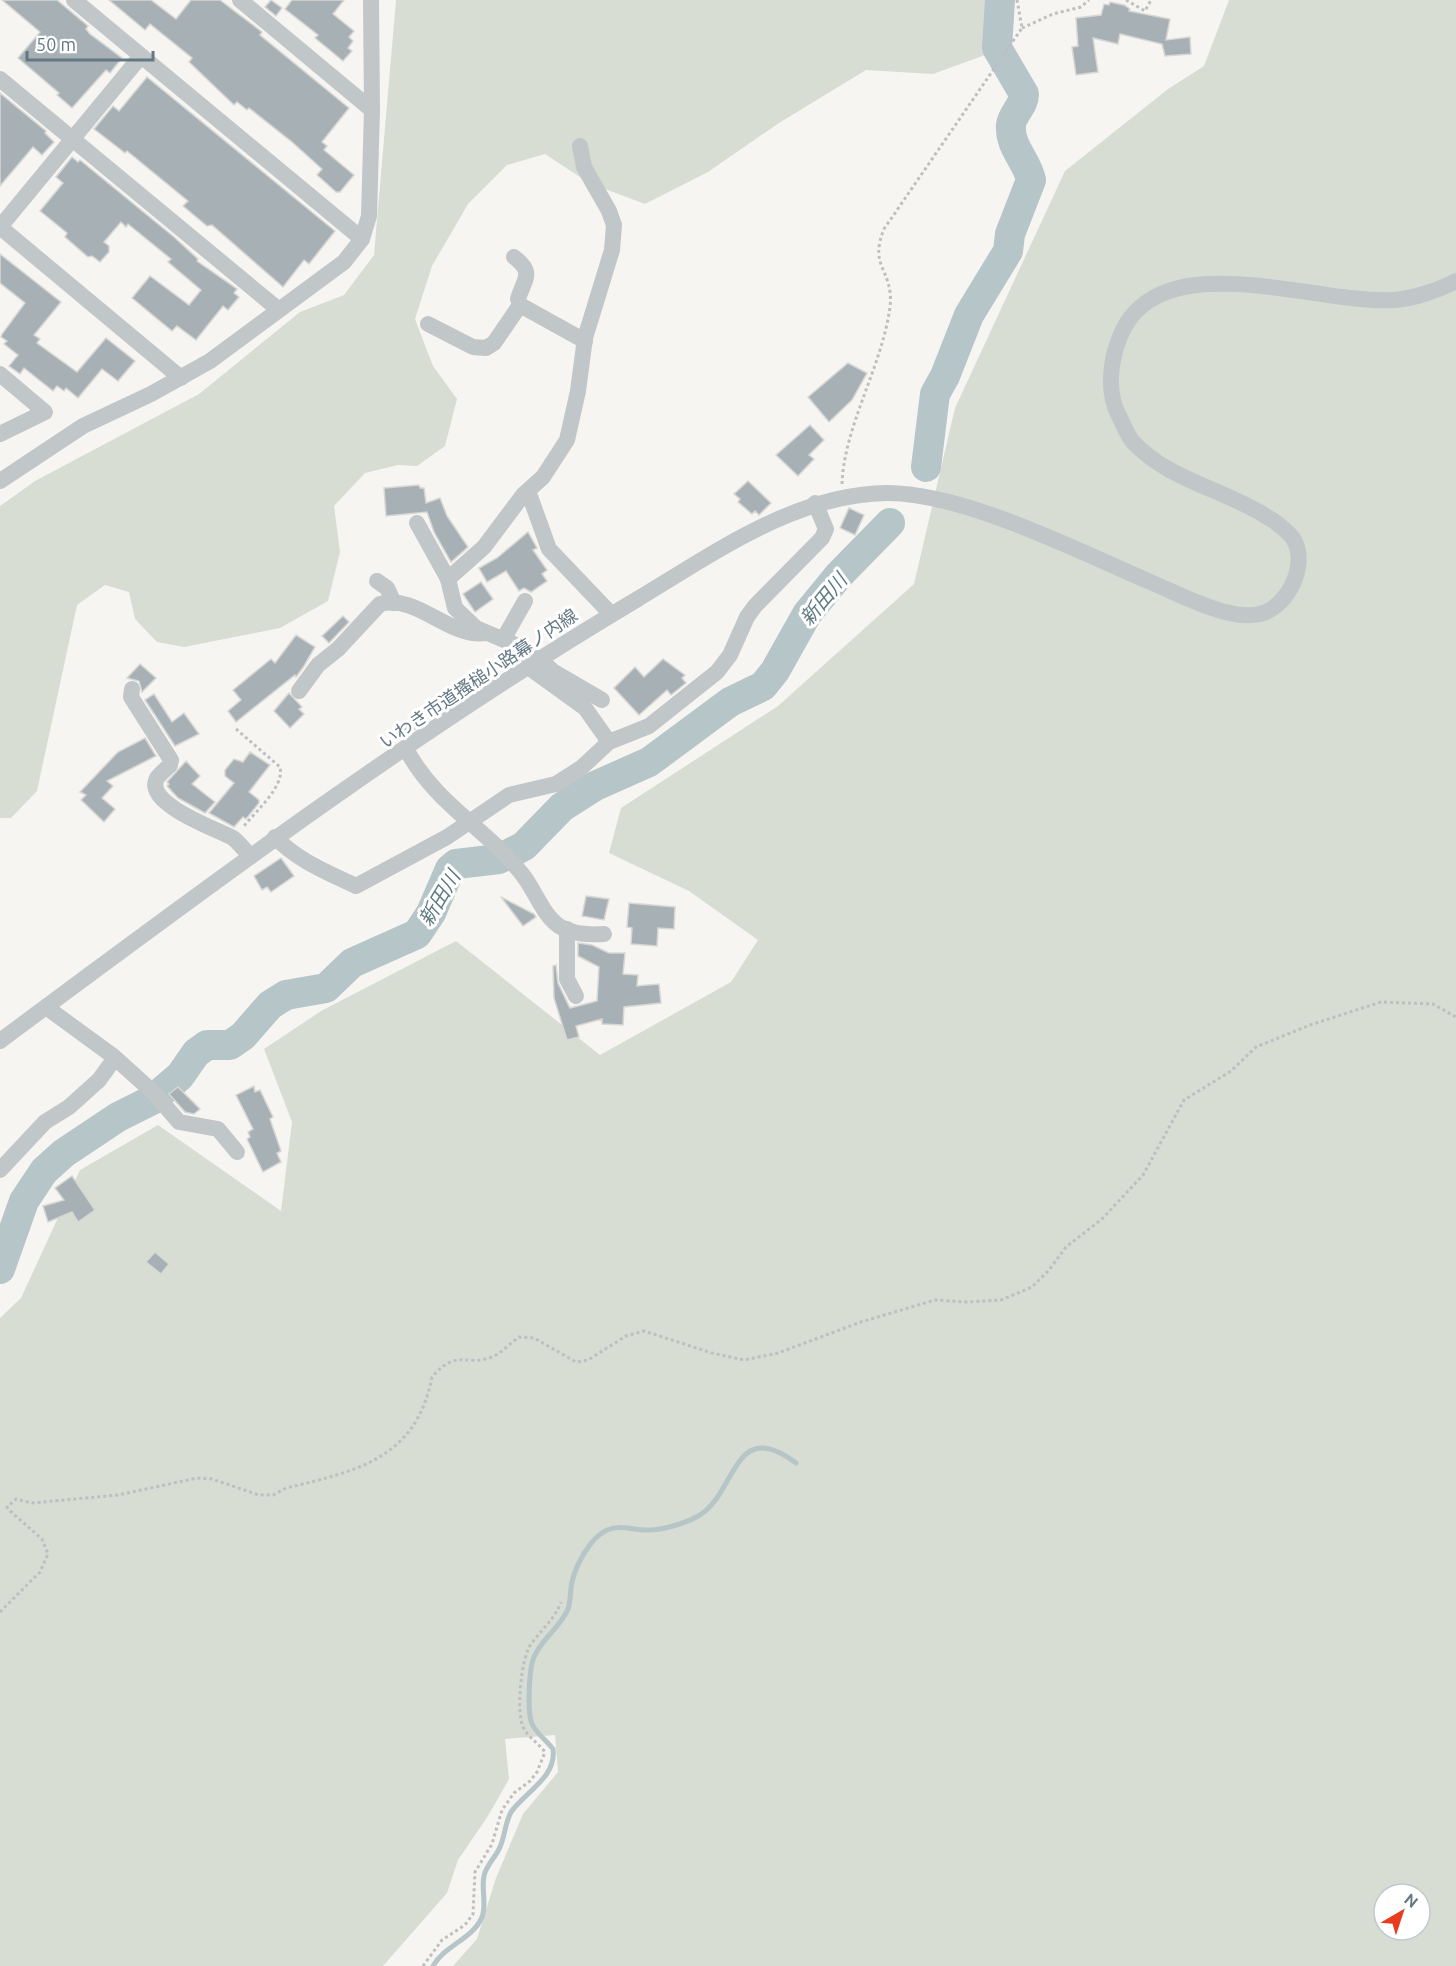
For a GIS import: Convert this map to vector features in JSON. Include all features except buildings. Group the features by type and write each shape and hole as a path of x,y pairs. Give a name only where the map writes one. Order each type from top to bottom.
{"street":[{"path":"74,0 362,239"},
{"path":"240,0 372,110"},
{"path":"0,481 83,426 181,378 210,361 344,262 362,239 369,216 372,110 371,0"},
{"path":"141,56 0,227 181,378"},
{"path":"0,79 279,310"},
{"path":"448,579 479,553 558,457 567,440 578,392 585,341 612,250 614,225 584,167 580,146"},
{"path":"514,257 525,265 527,273 518,299 520,304 585,341"},
{"name":"いわき市道搔槌小路幕ノ内線","path":"0,1041 249,855 532,662 719,550 815,503 884,493 923,496 1028,530 1205,604 1245,617 1269,612 1292,589 1298,565 1294,541 1270,518 1169,469 1132,442 1112,402 1111,367 1121,333 1149,298 1180,287 1231,282 1315,295 1395,300 1445,287 1456,280"},
{"path":"428,324 473,347 486,348 494,343 520,304"},
{"path":"0,374 45,412 0,434"},
{"path":"528,491 549,549 611,614"},
{"path":"275,837 298,857 356,886 469,823 509,795 556,784 581,768 609,742 649,726 717,672 730,656 755,606 822,538 826,529 815,503"},
{"path":"417,523 448,579 455,608 466,620 486,633 504,638 516,645 585,708 609,742"},
{"path":"378,581 387,588 394,603"},
{"path":"504,638 525,601"},
{"path":"299,691 318,665 338,649 380,604 394,603 417,609 456,629 476,634 486,633"},
{"path":"532,662 602,700"},
{"path":"132,689 130,697 171,760 170,765 157,779 156,785 161,796 185,817 234,839 249,855"},
{"path":"406,749 418,771 443,801 524,875 549,917 567,929 589,935 604,934"},
{"path":"567,929 567,979 576,996"},
{"path":"46,1007 115,1058 158,1097 184,1125 218,1129 237,1152"},
{"path":"0,1170 45,1122 69,1107 99,1080 115,1058"}],"path":[{"path":"1017,0 1022,28"},
{"path":"842,500 843,467 880,356 889,310 891,293 889,280 878,260 878,243 884,229 1022,28 1053,14 1081,7 1089,0"},
{"path":"1126,0 1145,11 1151,0"},
{"path":"234,839 278,783 282,773 280,767 236,729"},
{"path":"0,1612 40,1572 48,1554 42,1539 10,1511 8,1507 11,1501 16,1499 32,1503 118,1495 196,1478 212,1479 259,1495 273,1495 285,1488 379,1459 402,1442 419,1419 432,1377 437,1371 458,1358 479,1360 498,1354 519,1337 534,1338 576,1362 588,1360 626,1336 644,1331 712,1353 744,1360 778,1353 861,1322 935,1300 967,1302 1001,1300 1032,1287 1049,1270 1065,1246 1102,1219 1143,1175 1184,1100 1231,1071 1256,1047 1310,1025 1381,1002 1433,1004 1456,1017"},
{"path":"423,1966 442,1940 465,1925 473,1914 476,1872 492,1844 502,1810 514,1793 530,1781 543,1761 544,1752 522,1725 520,1714 523,1669 525,1654 552,1621 561,1602"}],"shaded area":[{"path":"396,0 990,0 985,55 933,74 866,70 779,123 708,172 645,204 589,183 545,154 507,165 468,204 432,266 415,319 433,366 457,399 445,446 417,466 398,465 365,473 334,506 340,552 328,601 280,628 184,647 157,642 135,619 129,592 105,585 77,605 37,791 11,818 0,818 0,506 35,481 199,394 300,312 344,295 374,255"},
{"path":"1229,0 1456,0 1456,1966 453,1966 477,1939 496,1878 523,1814 558,1772 555,1735 505,1739 509,1779 488,1816 458,1860 447,1893 383,1966 0,1966 0,1318 21,1298 80,1170 158,1125 281,1211 292,1122 264,1049 321,1011 456,941 600,1055 731,982 758,940 689,891 609,853 621,808 778,706 914,584 955,408 1065,171 1168,89 1204,66"}],"waterway":[{"name":"新田川","path":"926,467 935,394 945,376 969,315 1008,251 1010,234 1031,180 1015,147 1011,133 1012,121 1024,94 997,48 1000,0"},
{"name":"新田川","path":"0,1269 24,1201 44,1171 64,1153 118,1117 152,1100 180,1076 196,1053 207,1045 230,1045 243,1036 270,1005 286,995 326,988 352,963 417,934 431,913 450,869 456,864 499,859 524,846 562,807 595,786 649,762 730,702 763,686 775,671 807,614 839,575 890,523"},
{"path":"433,1966 444,1953 478,1925 483,1912 485,1872 500,1847 509,1816 539,1784 550,1768 553,1749 536,1731 530,1718 529,1690 532,1663 537,1650 565,1616 570,1602 574,1575 590,1545 607,1530 665,1528 700,1515 712,1504 748,1452 760,1448 776,1451 796,1463"}]}
